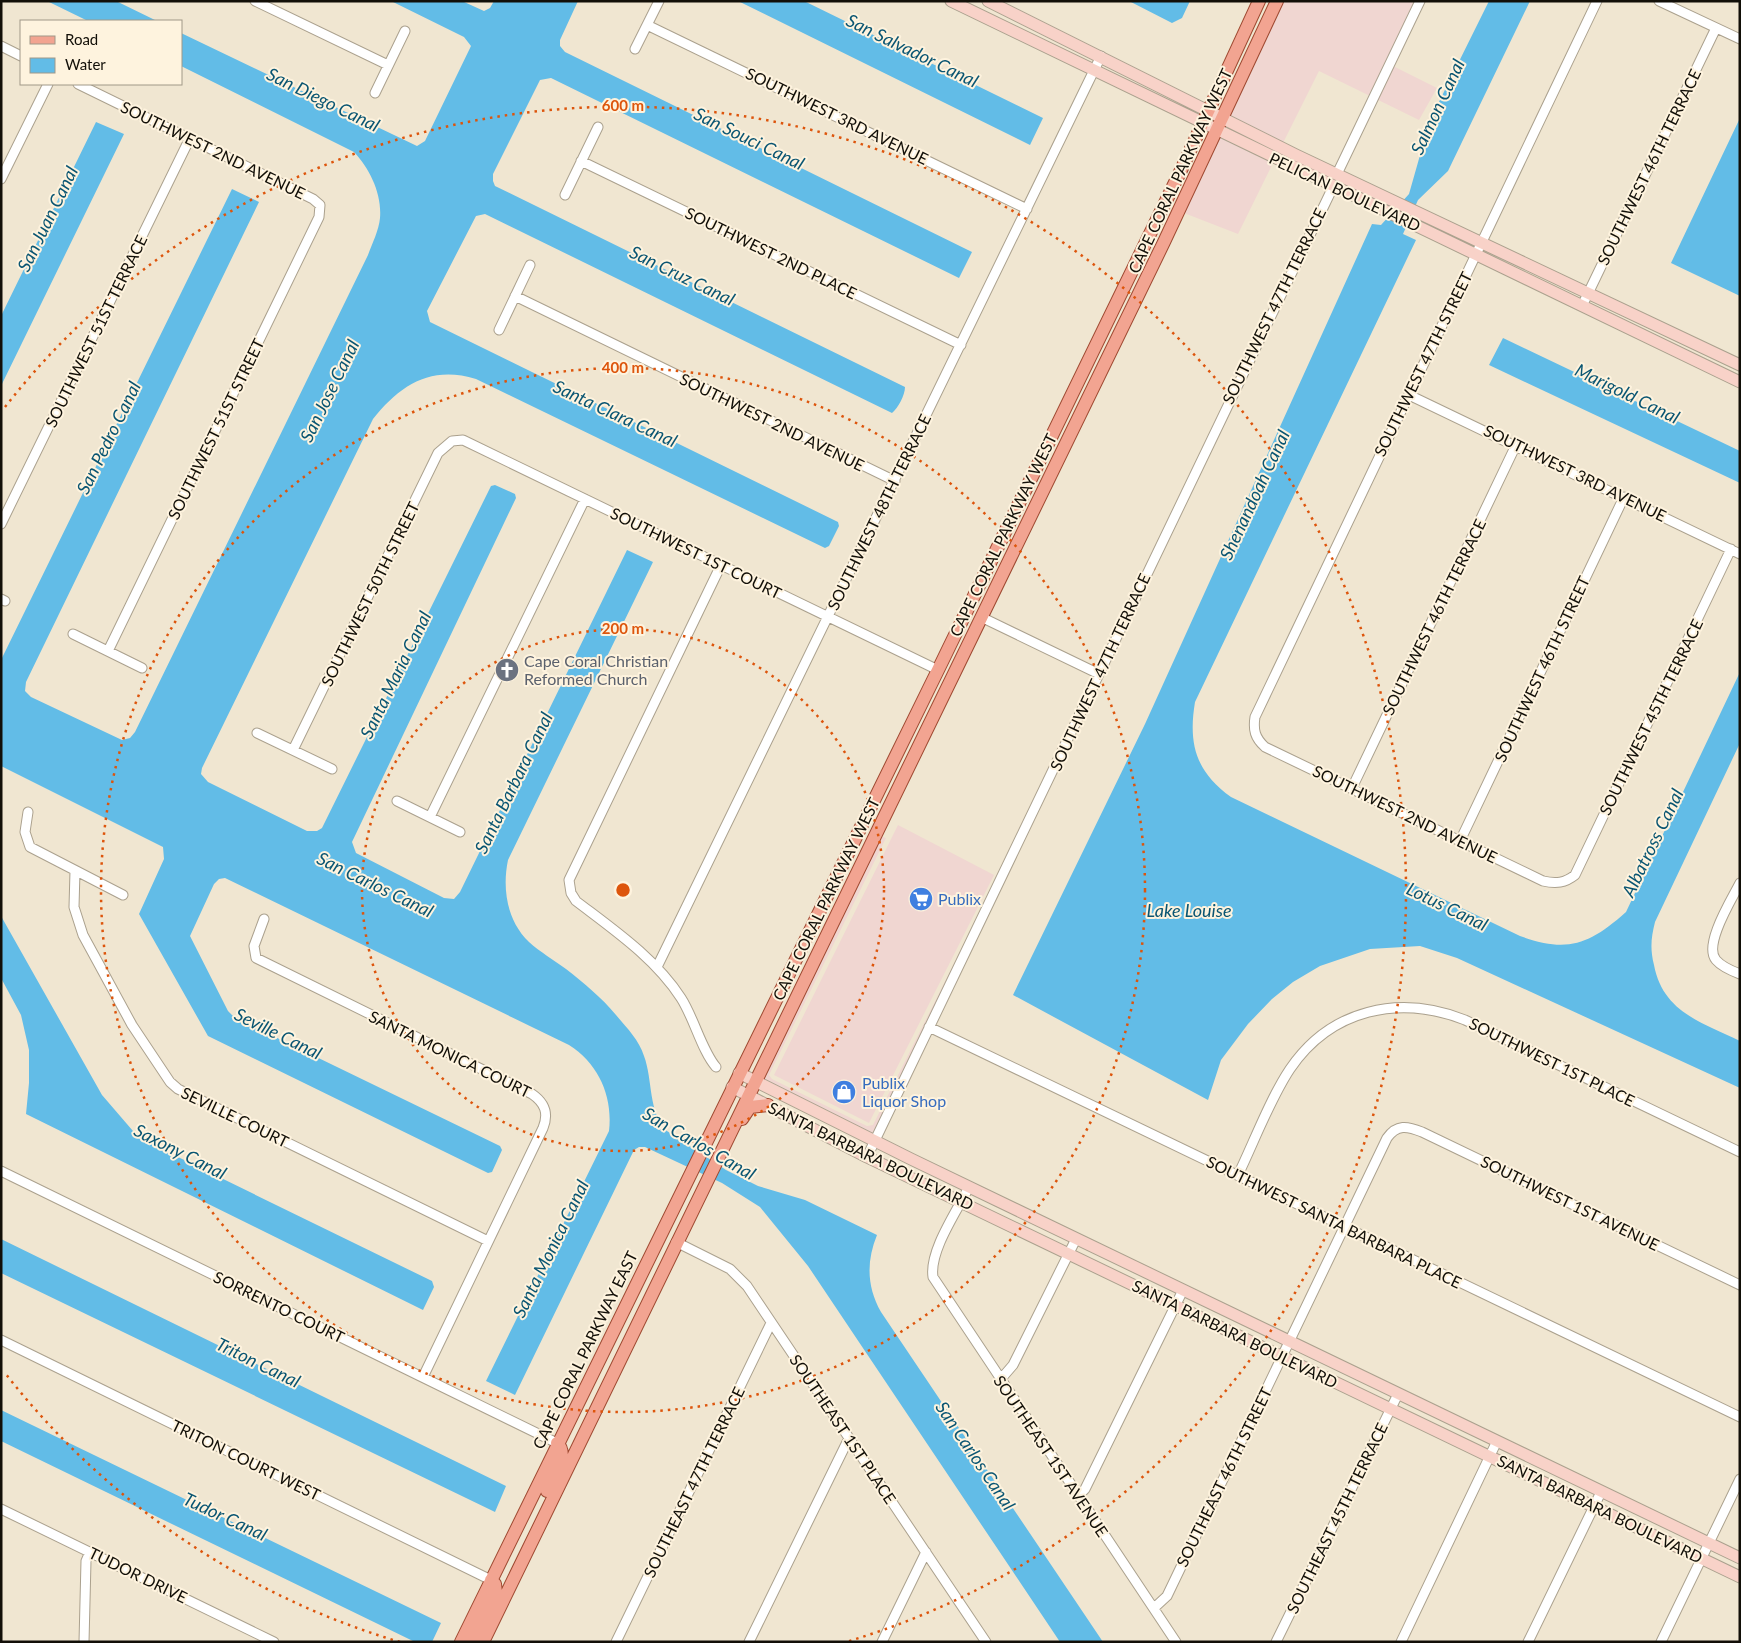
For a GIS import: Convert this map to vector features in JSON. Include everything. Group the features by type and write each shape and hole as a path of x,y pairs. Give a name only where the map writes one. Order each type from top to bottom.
{"main road":[{"name":"PELICAN BOULEVARD","path":"951,1 1093,72 1740,382"},
{"name":"PELICAN BOULEVARD","path":"988,1 1337,174 1740,365"},
{"name":"CAPE CORAL PARKWAY WEST","path":"738,1073 938,670 1202,124 1259,1"},
{"name":"CAPE CORAL PARKWAY WEST","path":"755,1081 1217,131 1278,1"},
{"path":"1333,187 1351,185 1380,194"},
{"path":"981,616 978,604 1012,532 1012,514"},
{"path":"906,772 904,758 939,686 938,670"},
{"path":"835,917 832,910 833,899 865,834 868,813"},
{"name":"SANTA BARBARA BOULEVARD","path":"738,1073 969,1187 1740,1558"},
{"name":"CAPE CORAL PARKWAY EAST","path":"461,1642 738,1073"},
{"path":"720,1159 755,1081"},
{"name":"SANTA BARBARA BOULEVARD","path":"732,1087 867,1157 1740,1576"},
{"path":"487,1641 576,1449 685,1224 748,1109 755,1105 768,1105"},
{"path":"576,1449 578,1426 601,1379 602,1372 595,1365"},
{"path":"534,1538 532,1529 536,1514 562,1456 561,1447 557,1443"},
{"path":"472,1642 496,1593 495,1584 491,1580"}],"street":[{"path":"256,1 388,66"},
{"path":"635,49 659,1"},
{"path":"1337,174 1420,1"},
{"name":"SOUTHWEST 47TH STREET","path":"1254,728 1259,708 1597,1"},
{"path":"1659,1 1740,40"},
{"name":"SOUTHWEST 3RD AVENUE","path":"647,25 1027,208"},
{"name":"SOUTHWEST 46TH TERRACE","path":"1582,306 1716,28"},
{"path":"375,93 405,32"},
{"path":"1,46 20,56"},
{"name":"SOUTHWEST 48TH TERRACE","path":"657,967 1101,56"},
{"path":"1,179 48,85"},
{"name":"SOUTHWEST 2ND AVENUE","path":"80,85 313,199 320,205"},
{"path":"565,195 598,128"},
{"name":"SOUTHWEST 51ST TERRACE","path":"1,524 190,138"},
{"name":"SOUTHWEST 2ND PLACE","path":"581,161 961,345"},
{"name":"SOUTHWEST 47TH TERRACE","path":"867,1157 1333,187"},
{"name":"SOUTHWEST 51ST STREET","path":"108,651 319,217 320,205"},
{"path":"499,330 530,265"},
{"name":"SOUTHWEST 2ND AVENUE","path":"515,296 895,481"},
{"name":"SOUTHWEST 3RD AVENUE","path":"1409,395 1735,552"},
{"name":"SOUTHWEST 1ST COURT","path":"452,441 463,440 938,670"},
{"name":"SOUTHWEST 50TH STREET","path":"293,750 438,453 452,441"},
{"name":"SOUTHWEST 46TH TERRACE","path":"1352,788 1516,445"},
{"name":"SOUTHWEST 46TH STREET","path":"1460,841 1624,497"},
{"path":"430,817 585,499"},
{"name":"SOUTHWEST 45TH TERRACE","path":"1567,882 1575,875 1735,552"},
{"path":"716,1067 708,1057 694,1021 682,999 657,967 576,901 571,893 569,880 721,565"},
{"path":"981,616 1099,674"},
{"path":"73,634 142,668"},
{"name":"SOUTHWEST 2ND AVENUE","path":"1254,728 1258,740 1265,746 1543,881 1554,884 1567,882"},
{"path":"257,733 332,769"},
{"path":"397,801 460,832"},
{"path":"28,812 26,832 30,847 123,895"},
{"name":"SEVILLE COURT","path":"75,871 74,907 83,935 132,1024 170,1082 178,1089 488,1241"},
{"path":"1740,883 1714,936 1712,951 1715,959 1722,966 1740,974"},
{"name":"SANTA MONICA COURT","path":"264,919 254,946 256,958 540,1100 546,1109 546,1119 543,1128 424,1377"},
{"name":"SOUTHWEST 1ST PLACE","path":"1238,1176 1290,1068 1304,1051 1321,1035 1356,1016 1386,1008 1432,1009 1453,1015 1740,1152"},
{"name":"SOUTHWEST SANTA BARBARA PLACE","path":"929,1027 1740,1417"},
{"name":"SOUTHWEST 1ST AVENUE","path":"1344,1228 1387,1138 1392,1131 1399,1127 1408,1126 1740,1285"},
{"name":"SORRENTO COURT","path":"1,1171 557,1443"},
{"path":"962,1202 969,1187"},
{"name":"SOUTHEAST 1ST AVENUE","path":"962,1202 937,1249 931,1268 937,1286 1176,1642"},
{"path":"1290,1342 1344,1228"},
{"path":"1000,1380 1013,1366 1076,1238"},
{"name":"SOUTHEAST 1ST PLACE","path":"676,1242 737,1275 747,1286 986,1642"},
{"path":"1078,1496 1085,1489 1183,1290"},
{"name":"SOUTHEAST 47TH TERRACE","path":"616,1642 771,1323"},
{"name":"TRITON COURT WEST","path":"1,1340 491,1580"},
{"name":"SOUTHEAST 46TH STREET","path":"1154,1608 1167,1596 1290,1342"},
{"name":"SOUTHEAST 45TH TERRACE","path":"1276,1642 1398,1394"},
{"path":"749,1642 849,1438"},
{"path":"1401,1642 1497,1442"},
{"path":"1661,1642 1740,1479"},
{"path":"1528,1642 1601,1492"},
{"name":"TUDOR DRIVE","path":"1,1509 274,1642"},
{"path":"84,1642 86,1561 90,1552"},
{"path":"882,1642 926,1552"}],"shaded area":[{"path":"1283,1 1414,1 1387,63 1437,88 1419,120 1319,71 1283,143 1230,116"},
{"path":"1219,137 1273,163 1238,234 1184,213"},
{"path":"898,825 994,875 869,1123 774,1075"},
{"path":"880,836 886,838 769,1075 772,1079 867,1126 873,1125 993,886 878,1137 761,1079"}],"water":[{"path":"47,1 116,1 155,20 86,20"},
{"path":"391,1 462,1 484,11 490,8 494,1 578,1 560,40 560,46 565,52 972,252 959,278 551,78 540,80 493,174 495,186 905,387 901,401 892,413 485,214 476,216 427,311 430,322 838,522 839,526 829,546 825,548 476,379 460,375 445,375 418,381 394,396 373,419 202,768 201,774 208,782 307,831 317,831 322,828 491,486 495,485 515,494 516,498 352,842 356,853 444,898 454,899 460,892 627,550 653,562 508,860 506,893 511,914 522,934 529,942 592,991 611,1009 632,1034 639,1045 647,1065 657,1115 667,1131 726,1170 758,1186 805,1200 877,1235 873,1245 870,1265 871,1284 876,1303 1103,1642 1060,1642 808,1266 760,1207 722,1183 645,1147 639,1147 634,1150 515,1395 486,1381 609,1131 609,1106 602,1082 596,1072 569,1045 225,878 219,879 214,884 190,936 228,1011 234,1017 500,1146 502,1150 492,1172 488,1173 208,1036 139,914 164,859 163,847 1,766 1,660 232,189 259,202 26,682 25,691 31,697 122,740 130,738 135,732 368,255 378,227 380,209 377,191 370,174 354,152 182,66 182,33 417,146 425,141 471,46 464,37"},
{"path":"738,1 804,1 1043,118 1030,145"},
{"path":"1129,1 1190,1 1182,18 1172,23"},
{"path":"1489,1 1530,1 1448,171 1418,200 1403,234 1416,240 1195,702 1193,717 1194,744 1202,767 1210,778 1231,797 1520,936 1551,944 1564,945 1589,939 1626,912 1740,672 1740,743 1655,922 1652,954 1659,981 1675,1005 1698,1021 1740,1041 1740,1088 1457,958 1420,946 1370,949 1320,966 1293,982 1272,999 1248,1024 1221,1060 1208,1100 1013,995 1145,724 1372,224 1381,225 1409,194 1430,120"},
{"path":"1740,118 1740,296 1671,263"},
{"path":"96,122 124,134 1,386 1,316"},
{"path":"1503,338 1740,451 1740,483 1489,365"},
{"path":"1,916 102,1095 139,1138 432,1281 434,1287 423,1310 26,1114 29,1083 29,1050 21,1015 1,978"},
{"path":"1,1239 506,1486 495,1512 1,1273"},
{"path":"1,1410 441,1623 432,1642 415,1642 1,1441"}],"place":[{"name":"Cape Coral Christian Reformed Church","path":"507,670"},
{"name":"Publix","path":"921,899"},
{"name":"Publix Liquor Shop","path":"844,1092"}],"water label":[{"name":"San Salvador Canal","path":"912,51"},
{"name":"San Diego Canal","path":"323,100"},
{"name":"Salmon Canal","path":"1438,107"},
{"name":"San Souci Canal","path":"749,139"},
{"name":"San Juan Canal","path":"48,219"},
{"name":"San Cruz Canal","path":"682,276"},
{"name":"San Jose Canal","path":"330,391"},
{"name":"Marigold Canal","path":"1627,394"},
{"name":"Santa Clara Canal","path":"615,414"},
{"name":"San Pedro Canal","path":"109,438"},
{"name":"Shenandoah Canal","path":"1255,495"},
{"name":"Santa Maria Canal","path":"396,675"},
{"name":"Santa Barbara Canal","path":"514,783"},
{"name":"Albatross Canal","path":"1653,843"},
{"name":"San Carlos Canal","path":"375,885"},
{"name":"Lotus Canal","path":"1447,907"},
{"name":"Lake Louise","path":"1189,911"},
{"name":"Seville Canal","path":"278,1034"},
{"name":"San Carlos Canal","path":"699,1144"},
{"name":"Saxony Canal","path":"180,1152"},
{"name":"Santa Monica Canal","path":"551,1249"},
{"name":"Triton Canal","path":"258,1363"},
{"name":"San Carlos Canal","path":"975,1456"},
{"name":"Tudor Canal","path":"225,1517"}]}
